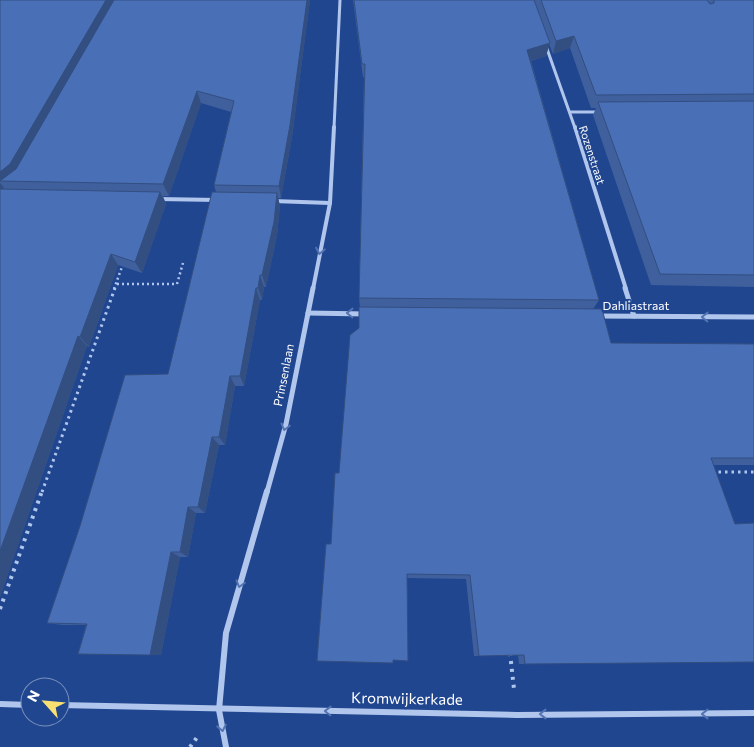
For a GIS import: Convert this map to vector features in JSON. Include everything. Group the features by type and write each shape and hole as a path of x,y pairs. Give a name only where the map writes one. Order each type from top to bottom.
{"street":[{"name":"Prinsenlaan","path":"226,747 219,710 226,633 286,424 330,203 340,0"},
{"name":"Rozenstraat","path":"543,38 570,112 634,316"},
{"path":"570,112 607,112"},
{"path":"153,199 224,200"},
{"path":"263,201 330,203"},
{"path":"308,313 376,314"},
{"name":"Dahliastraat","path":"586,316 754,317"},
{"path":"0,704 20,705"},
{"name":"Kromwijkerkade","path":"70,706 517,715 754,713"}],"path":[{"path":"0,609 125,258"},
{"path":"116,284 177,284 183,263"},
{"path":"100,304 109,304"},
{"path":"705,472 754,472"},
{"path":"30,495 40,495"},
{"path":"509,647 517,715"}],"building":[{"path":"0,0 106,0 10,164 0,172"},
{"path":"114,0 307,0 290,125 279,186 214,185 234,101 197,91 163,184 0,181 16,169"},
{"path":"354,0 534,0 550,43 527,50 599,300 359,298 365,64 362,64"},
{"path":"541,0 707,0 710,4 714,3 714,0 754,0 754,94 596,95 574,36 556,41"},
{"path":"754,101 754,275 660,274 598,102"},
{"path":"0,189 160,192 135,262 111,254 80,337 78,336 0,551"},
{"path":"212,192 277,193 274,222 262,275 260,275 258,288 256,288 240,376 230,376 219,437 212,437 198,507 188,507 180,552 171,552 150,655 78,654 87,624 47,623 80,526 125,375 168,374"},
{"path":"359,307 602,309 611,343 754,344 754,458 711,458 735,524 754,523 754,662 525,664 524,655 479,656 470,575 407,574 408,661 393,660 393,663 317,661 326,544 331,544 335,473 339,473 350,335 359,328"}]}
